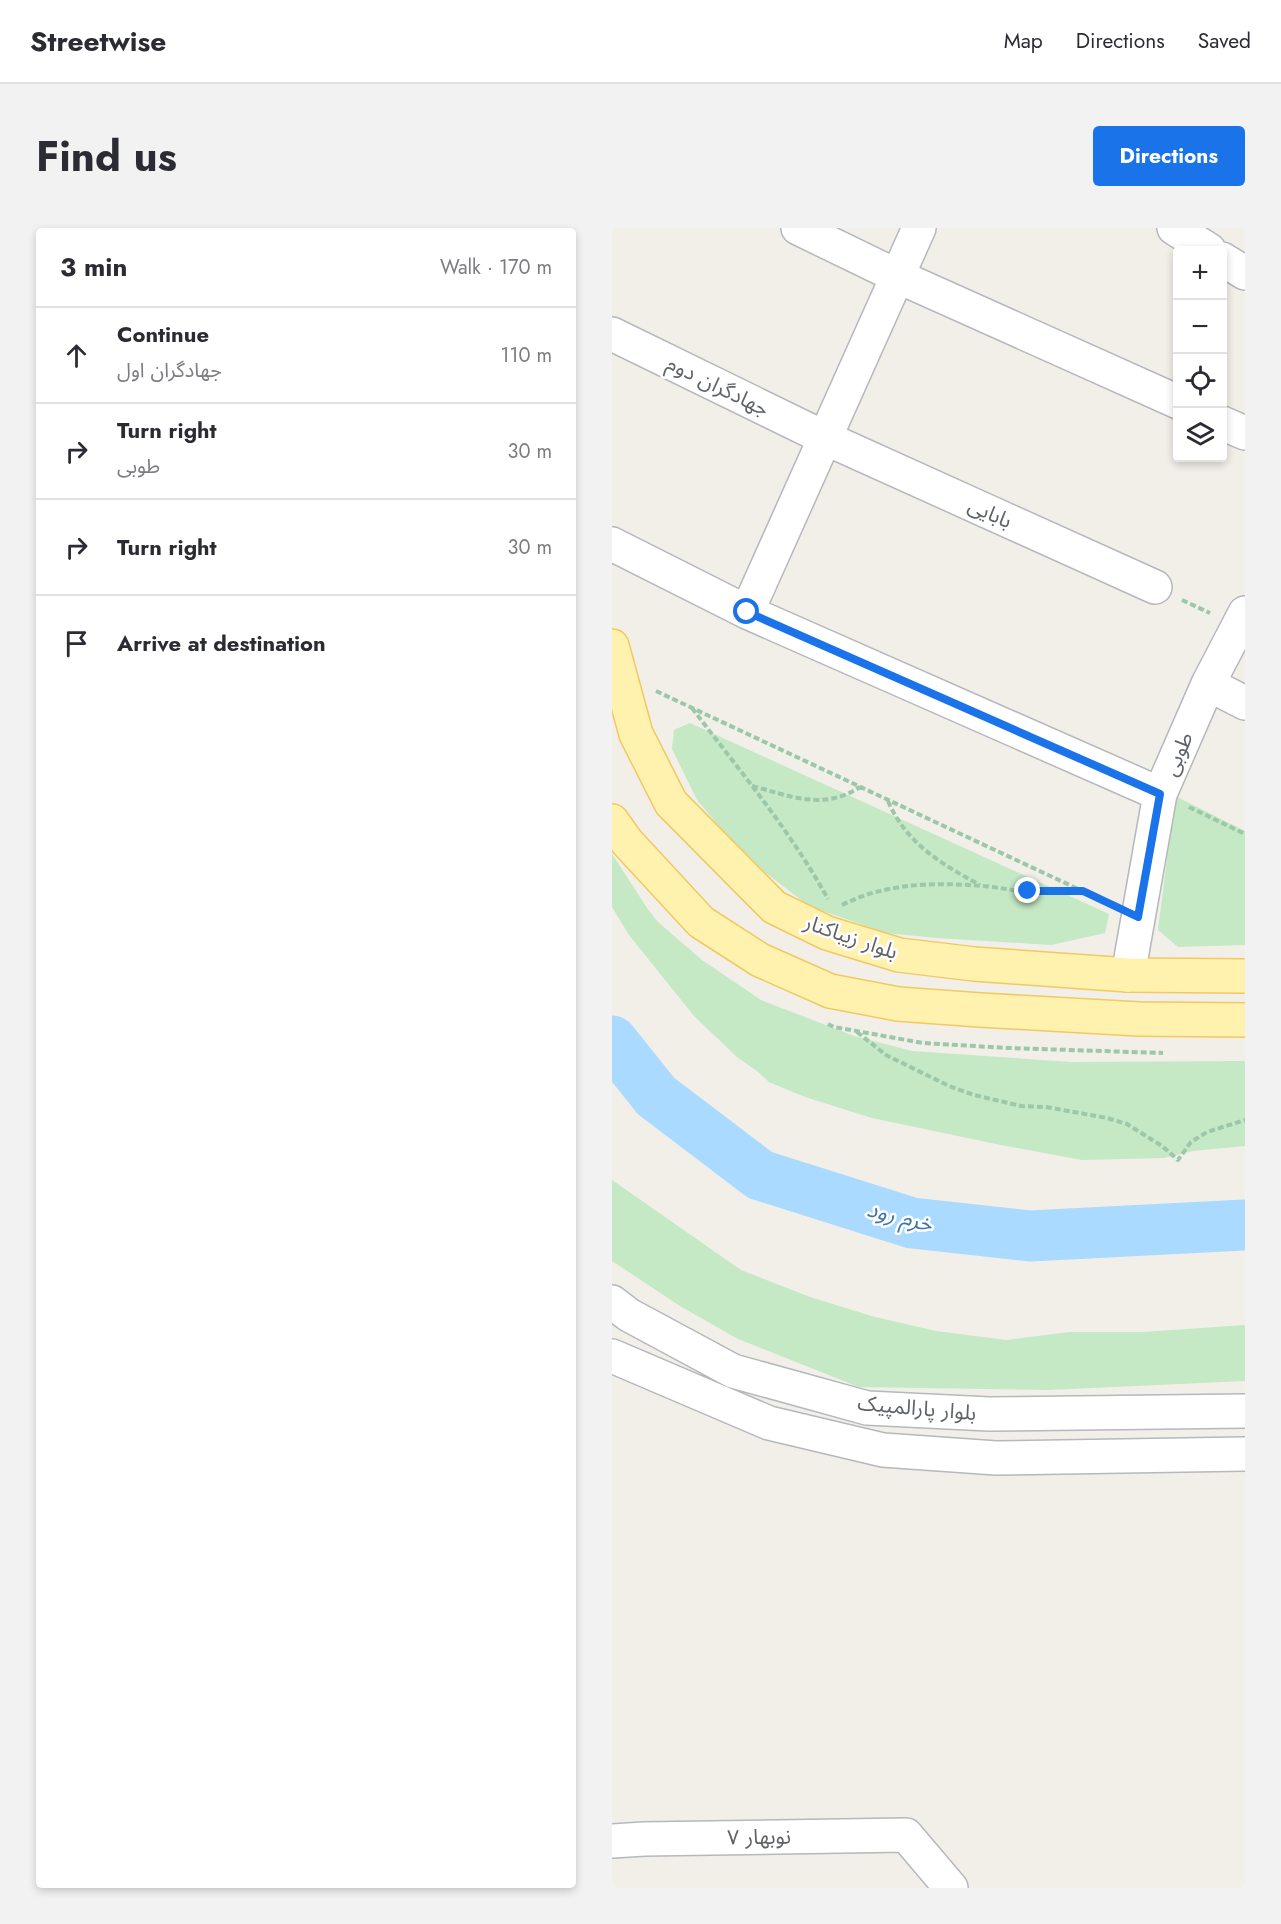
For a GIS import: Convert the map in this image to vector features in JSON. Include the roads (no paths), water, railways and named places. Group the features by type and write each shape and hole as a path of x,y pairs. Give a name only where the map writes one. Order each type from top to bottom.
{"main road":[{"name":"بلوار زیباکنار","path":"616,660 636,734 671,803 774,907 830,921 899,955 974,964 1128,975 1245,976"},
{"path":"612,821 627,842 701,922 760,960 830,991 898,1004 1123,1018 1245,1020"},
{"path":"1123,1018 1128,975"}],"street":[{"path":"798,228 897,276 1173,400"},
{"path":"747,612 919,228"},
{"path":"1174,228 1203,246"},
{"path":"1227,262 1245,273"},
{"name":"جهادگران دوم","path":"612,334 825,438"},
{"path":"1227,425 1245,433"},
{"name":"بابایی","path":"825,438 1155,588"},
{"path":"612,544 747,612 1160,794"},
{"name":"طوبی","path":"1128,975 1160,794 1208,684 1242,619"},
{"path":"1208,684 1245,703"},
{"name":"بلوار پارالمپیک","path":"612,1302 629,1315 733,1371 867,1407 989,1414 1245,1411"},
{"name":"بلوار پارالمپیک","path":"612,1356 769,1423 883,1450 996,1458 1245,1454"},
{"name":"نوبهار ۷","path":"612,1841 906,1834 951,1888"}],"waterway":[{"name":"خرم رود","path":"612,1041 656,1096 760,1175 912,1223 1030,1236 1245,1225"}]}
